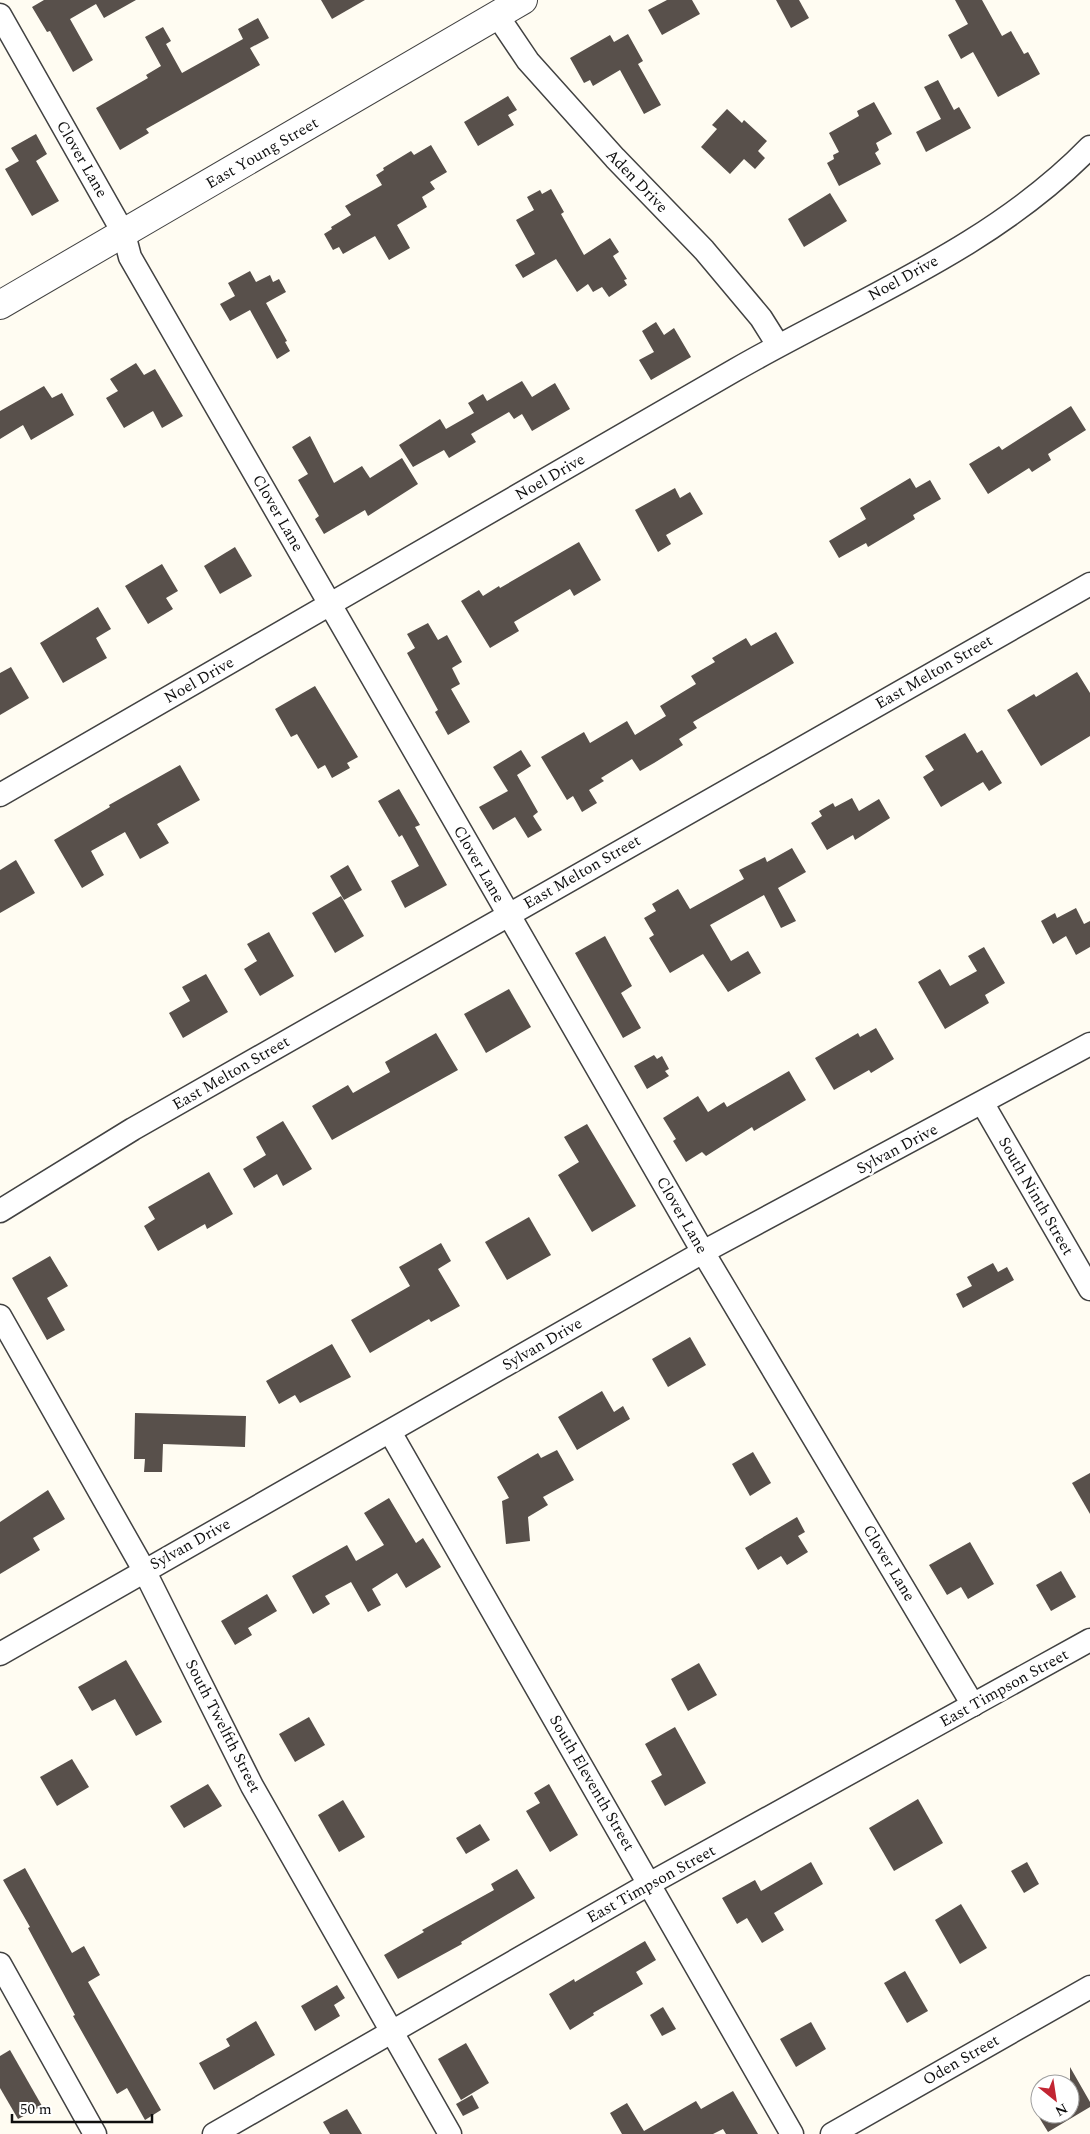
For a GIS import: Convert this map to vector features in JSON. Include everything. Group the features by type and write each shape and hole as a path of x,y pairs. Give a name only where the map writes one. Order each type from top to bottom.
{"street":[{"name":"East Young Street","path":"0,305 523,0"},
{"name":"Clover Lane","path":"0,15 124,234 130,257 508,914 703,1252 973,1705"},
{"name":"Aden Drive","path":"497,15 528,61 615,158 704,250 761,318 778,345"},
{"name":"Noel Drive","path":"0,795 778,345 924,267 1010,215 1056,180 1090,147"},
{"name":"East Melton Street","path":"0,1211 133,1129 1090,584"},
{"name":"Sylvan Drive","path":"0,1654 703,1252 983,1104 1090,1044"},
{"name":"South Ninth Street","path":"983,1104 1090,1289"},
{"name":"South Twelfth Street","path":"0,1316 144,1570 252,1786 450,2134"},
{"name":"South Eleventh Street","path":"390,1432 792,2134"},
{"name":"East Timpson Street","path":"214,2134 649,1884 1090,1640"},
{"path":"0,1964 95,2134"},
{"name":"Oden Street","path":"832,2134 1090,1987"}],"building":[{"path":"44,0 136,0 104,18 96,4 70,19 93,60 73,72 50,31 47,32 32,7"},
{"path":"321,0 365,0 332,19"},
{"path":"667,0 692,0 700,14 662,35 648,10"},
{"path":"776,0 799,0 809,18 791,28"},
{"path":"955,0 982,0 1002,36 1011,31 1024,54 1028,52 1040,74 998,97 973,52 961,59 948,35 968,24"},
{"path":"258,18 269,38 250,48 260,65 146,129 149,133 120,150 96,108 148,78 146,75 161,66 145,37 163,27 171,41 166,44 182,73 243,39 238,29"},
{"path":"628,34 643,61 638,64 661,105 644,114 620,70 593,86 590,80 584,83 570,58 610,35 614,42"},
{"path":"938,80 954,110 959,107 971,128 926,152 916,132 941,119 924,87"},
{"path":"508,96 517,110 508,115 514,125 478,146 464,122"},
{"path":"874,102 892,134 876,143 879,150 875,153 881,164 839,186 827,163 834,159 833,155 839,152 829,133 859,116 857,111"},
{"path":"727,109 742,123 744,120 767,141 758,151 765,158 755,169 744,159 730,174 701,147 717,129 712,125"},
{"path":"36,134 47,154 36,161 59,201 32,216 5,169 19,161 11,148"},
{"path":"431,145 447,172 430,182 435,189 422,197 427,207 397,225 410,248 389,260 375,236 343,254 339,247 333,250 324,234 332,229 331,227 351,215 345,206 382,185 376,175 384,170 383,168 411,151 414,155"},
{"path":"551,189 564,212 561,214 584,255 610,238 619,252 613,256 627,279 624,280 627,285 609,297 602,287 593,292 588,284 577,292 556,259 523,278 515,265 535,254 516,220 534,210 527,197 540,190 542,194"},
{"path":"830,193 847,221 804,247 788,219"},
{"path":"250,271 256,282 270,275 273,282 279,279 286,292 266,303 287,341 285,342 290,351 277,359 250,310 230,321 220,304 235,296 228,283"},
{"path":"656,322 664,335 674,328 691,357 651,380 639,360 654,352 642,331"},
{"path":"136,363 144,375 155,369 183,416 162,428 153,411 124,428 106,398 118,391 110,379"},
{"path":"522,381 532,397 555,383 570,409 532,431 522,414 514,419 509,412 471,434 476,442 449,458 444,450 413,467 399,445 440,419 446,429 474,413 468,403 483,394 487,401"},
{"path":"44,386 52,398 62,393 74,415 31,440 23,425 0,439 0,411"},
{"path":"1071,406 1086,430 1048,454 1051,460 1032,472 1029,468 988,494 969,464 999,446 1002,450"},
{"path":"310,436 334,483 362,466 370,478 402,458 418,484 368,516 365,510 324,534 315,519 319,516 298,480 308,474 292,447"},
{"path":"910,478 916,488 930,480 941,499 913,515 915,519 868,547 866,543 839,558 829,541 866,519 860,508"},
{"path":"675,488 680,498 690,492 703,514 666,535 671,544 658,552 635,510"},
{"path":"579,542 601,580 574,596 570,589 514,622 519,631 490,648 461,601 479,590 483,596 499,586 500,588"},
{"path":"235,547 252,576 220,594 204,566"},
{"path":"162,564 178,591 166,598 173,609 148,624 125,586"},
{"path":"98,607 111,629 96,638 107,658 63,683 40,643"},
{"path":"428,623 438,640 447,635 462,662 452,668 460,684 451,689 470,722 448,735 435,712 438,710 407,653 415,648 407,634"},
{"path":"776,632 794,663 693,722 697,728 679,739 683,745 654,763 640,771 632,759 601,778 604,781 589,790 597,803 582,812 573,796 567,800 541,757 584,732 590,743 627,721 635,735 666,716 660,706 696,684 691,676 715,662 712,658 746,638 751,646"},
{"path":"11,667 29,698 0,715 0,673"},
{"path":"1077,672 1090,693 1090,736 1041,766 1007,710 1034,694 1036,697"},
{"path":"315,686 358,757 347,763 350,768 332,778 325,765 318,769 297,734 291,737 275,709"},
{"path":"965,733 977,753 982,750 1002,783 989,791 983,782 941,807 923,777 934,770 925,756"},
{"path":"521,750 531,766 517,775 538,812 533,816 542,830 528,838 515,817 493,830 479,807 508,791 493,767"},
{"path":"180,765 200,800 157,824 169,843 140,859 125,832 91,851 104,875 82,888 54,840 110,807 109,805"},
{"path":"399,789 420,825 415,827 447,885 405,908 391,881 419,866 402,835 399,837 378,801"},
{"path":"852,798 859,811 879,799 890,818 855,840 853,835 827,850 811,823 822,816 819,811 833,803 835,807"},
{"path":"792,848 806,872 778,888 796,921 781,928 764,895 710,925 731,961 748,951 761,973 728,992 703,954 670,973 649,938 654,935 644,918 656,911 652,904 678,889 690,909 744,879 739,870 765,857 767,862"},
{"path":"16,860 35,893 0,913 0,870"},
{"path":"348,865 362,890 344,900 330,876"},
{"path":"341,896 364,936 335,953 312,913"},
{"path":"1076,908 1084,924 1090,921 1090,947 1076,955 1066,936 1053,944 1041,921 1055,913 1057,918"},
{"path":"269,932 294,976 260,996 244,969 257,961 247,944"},
{"path":"605,936 632,986 621,993 641,1028 623,1038 575,953"},
{"path":"984,947 1005,983 985,995 989,1003 945,1029 918,982 940,969 950,986 977,971 968,956"},
{"path":"206,974 228,1012 183,1038 169,1013 190,1001 182,987"},
{"path":"509,989 531,1027 486,1053 464,1014"},
{"path":"876,1028 894,1059 871,1073 869,1070 834,1090 815,1058 858,1033 860,1037"},
{"path":"436,1033 458,1070 332,1140 312,1106 348,1085 353,1093 390,1072 385,1062"},
{"path":"654,1055 657,1059 662,1056 669,1069 665,1071 669,1076 647,1089 634,1066"},
{"path":"789,1071 806,1100 754,1131 752,1127 706,1156 702,1152 686,1162 673,1141 676,1139 663,1118 698,1096 708,1112 724,1102 727,1107"},
{"path":"283,1121 312,1169 283,1186 277,1174 254,1188 243,1169 266,1155 256,1137"},
{"path":"587,1124 636,1206 592,1232 558,1175 579,1162 564,1137"},
{"path":"209,1172 233,1214 207,1229 205,1224 158,1251 144,1226 155,1219 148,1207"},
{"path":"529,1217 551,1255 507,1280 485,1242"},
{"path":"441,1243 451,1261 438,1269 460,1306 431,1322 429,1319 370,1353 351,1320 410,1286 399,1267"},
{"path":"50,1256 68,1286 47,1298 65,1330 47,1340 12,1278"},
{"path":"993,1263 998,1272 1007,1267 1014,1280 963,1308 956,1294 972,1286 967,1277"},
{"path":"690,1337 706,1365 668,1387 652,1359"},
{"path":"332,1344 351,1377 300,1403 295,1395 279,1404 266,1381"},
{"path":"602,1391 614,1412 623,1406 630,1419 577,1450 558,1417"},
{"path":"135,1413 246,1416 245,1447 163,1444 162,1472 144,1472 145,1459 134,1459"},
{"path":"557,1450 574,1480 543,1497 548,1505 528,1517 530,1541 506,1544 502,1501 509,1498 497,1477 538,1453 541,1458"},
{"path":"753,1452 771,1483 750,1496 732,1464"},
{"path":"1090,1473 1090,1514 1072,1483"},
{"path":"48,1490 65,1519 33,1538 40,1550 0,1574 0,1522"},
{"path":"389,1498 416,1543 423,1538 441,1567 406,1588 397,1573 372,1589 381,1605 368,1612 351,1582 325,1596 330,1604 313,1614 292,1576 347,1545 356,1561 384,1545 364,1513"},
{"path":"797,1517 805,1532 798,1536 808,1552 787,1565 781,1556 758,1570 745,1548"},
{"path":"970,1542 994,1584 968,1599 961,1587 947,1595 929,1565"},
{"path":"1061,1571 1076,1597 1051,1611 1036,1585"},
{"path":"267,1594 277,1611 248,1628 252,1635 235,1645 221,1621"},
{"path":"126,1660 162,1722 136,1736 115,1699 92,1711 78,1687"},
{"path":"699,1663 717,1695 688,1711 671,1679"},
{"path":"309,1717 325,1745 295,1762 279,1734"},
{"path":"675,1727 706,1783 665,1806 651,1781 662,1775 645,1744"},
{"path":"72,1759 89,1787 57,1806 40,1777"},
{"path":"208,1784 222,1806 184,1828 170,1806"},
{"path":"549,1784 578,1835 550,1852 526,1811 540,1803 534,1793"},
{"path":"918,1799 943,1843 894,1871 869,1828"},
{"path":"343,1800 365,1837 339,1852 318,1815"},
{"path":"480,1824 490,1840 466,1854 456,1838"},
{"path":"811,1862 823,1884 774,1913 784,1930 762,1943 747,1918 737,1924 722,1898 755,1880 761,1891"},
{"path":"1027,1862 1039,1884 1024,1893 1011,1871"},
{"path":"25,1868 72,1953 84,1946 100,1975 88,1982 161,2110 145,2120 127,2088 117,2094 73,2016 75,2015 28,1928 30,1927 3,1880"},
{"path":"517,1869 535,1898 461,1942 462,1944 398,1979 384,1955 424,1932 422,1930 494,1890 491,1884"},
{"path":"961,1904 987,1948 960,1964 935,1920"},
{"path":"645,1941 656,1960 636,1972 643,1984 593,2013 594,2015 570,2030 549,1994 574,1979 575,1982"},
{"path":"905,1971 928,2011 907,2023 884,1983"},
{"path":"337,1985 345,1998 334,2005 340,2016 315,2031 301,2006"},
{"path":"663,2007 676,2029 662,2036 650,2015"},
{"path":"256,2021 275,2055 214,2090 199,2063 230,2046 226,2039"},
{"path":"811,2022 826,2049 796,2067 780,2039"},
{"path":"466,2043 489,2083 461,2100 438,2059"},
{"path":"10,2050 42,2106 18,2119 0,2088 0,2056"},
{"path":"1080,2084 1090,2102 1090,2107 1080,2113"},
{"path":"733,2091 758,2134 726,2134 723,2129 713,2134 622,2134 610,2113 627,2103 644,2131 696,2101 701,2109"},
{"path":"472,2095 479,2108 463,2116 456,2104"},
{"path":"347,2109 362,2134 330,2134 323,2122"},
{"path":"1043,2124 1061,2124 1048,2132"}]}
